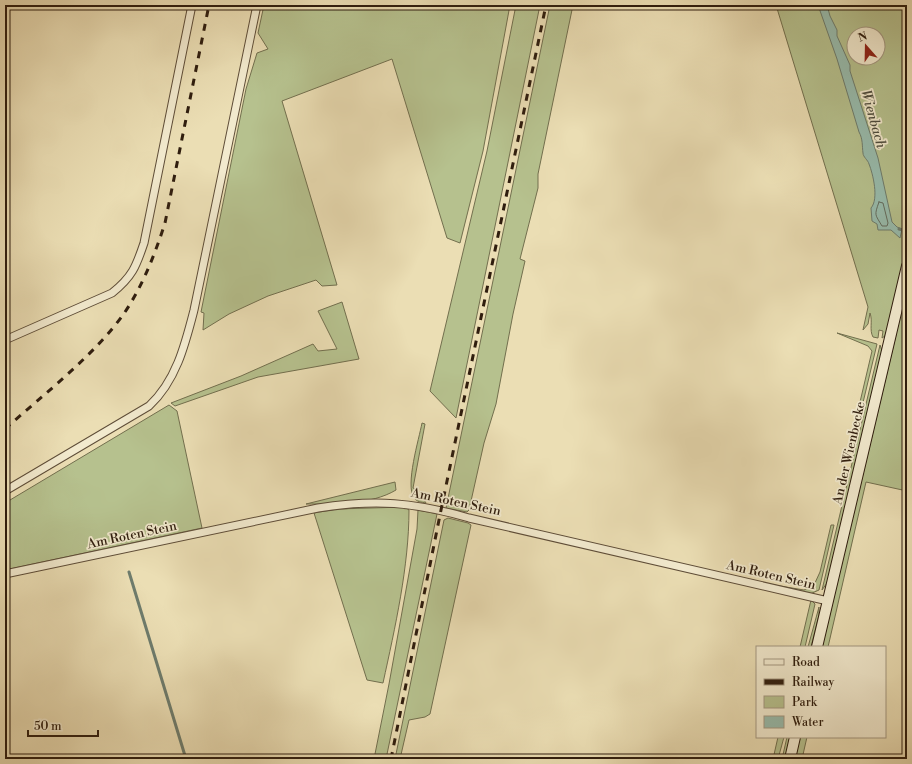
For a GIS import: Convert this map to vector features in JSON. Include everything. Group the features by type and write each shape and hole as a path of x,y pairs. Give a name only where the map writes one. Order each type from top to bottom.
{"street":[{"path":"5,340 112,293 126,281 134,270 144,243 192,5"},
{"path":"5,491 149,406 157,399 175,370 185,345 194,310 258,5"},
{"name":"An der Wienbecke","path":"817,646 907,266"},
{"name":"Am Roten Stein","path":"5,574 309,510 362,504 400,503 441,510 469,518 828,601"},
{"path":"790,759 795,738"}],"green space":[{"path":"264,5 510,5 483,151 460,243 447,238 392,59 282,101 337,285 322,286 316,280 268,296 229,314 203,330 204,313 201,312 246,89 257,53 268,49 258,33"},
{"path":"516,5 540,5 456,418 430,391 487,151"},
{"path":"550,5 573,5 538,174 538,188 520,259 525,261 513,314 496,404 484,443 469,510 467,512 446,508"},
{"path":"776,5 907,5 907,491 866,482 828,646 822,646 896,335 886,332 885,336 882,338 883,331 879,330 878,338 873,337 871,331 870,313 868,324 863,330 868,307"},
{"path":"342,302 359,359 258,377 175,406 171,403 241,376 313,344 318,351 337,349 318,311"},
{"path":"837,333 877,344 855,436 852,436 872,351 868,346"},
{"path":"880,345 882,351 827,583 822,590"},
{"path":"169,405 177,411 202,528 5,570 5,503"},
{"path":"422,423 425,424 413,488 418,490 426,503 418,501 414,498 411,483"},
{"path":"395,482 396,490 375,499 352,503 306,504"},
{"path":"405,507 409,510 407,553 383,683 367,680 314,513 337,509"},
{"path":"418,510 437,514 386,759 374,759 417,529"},
{"path":"448,518 471,525 430,714 425,717 409,720 400,759 395,759 444,520"},
{"path":"831,525 834,525 819,590 810,594 774,585 804,590 814,585 820,572"},
{"path":"811,600 815,604 805,646 800,646"},
{"path":"819,607 819,615 811,646 808,646"},
{"path":"778,738 784,738 778,759 773,759"},
{"path":"787,738 790,738 785,759 782,759"},
{"path":"800,738 807,738 802,759 795,759"}],"water":[{"name":"Wienbach","path":"818,5 827,5 830,16 837,30 837,36 846,56 846,66 850,66 850,71 878,158 892,222 897,227 902,229 900,238 891,230 878,230 877,224 872,221 871,208 875,199 875,193 872,174 863,154 861,137 837,59"}],"waterway":[{"name":"Wienbach","path":"899,229 907,231"},
{"path":"129,572 186,759"},
{"path":"5,743 10,759"}],"railway":[{"path":"5,429 68,374 113,328 125,312 143,280 153,258 165,223 209,5"},
{"path":"391,759 546,5"}]}
